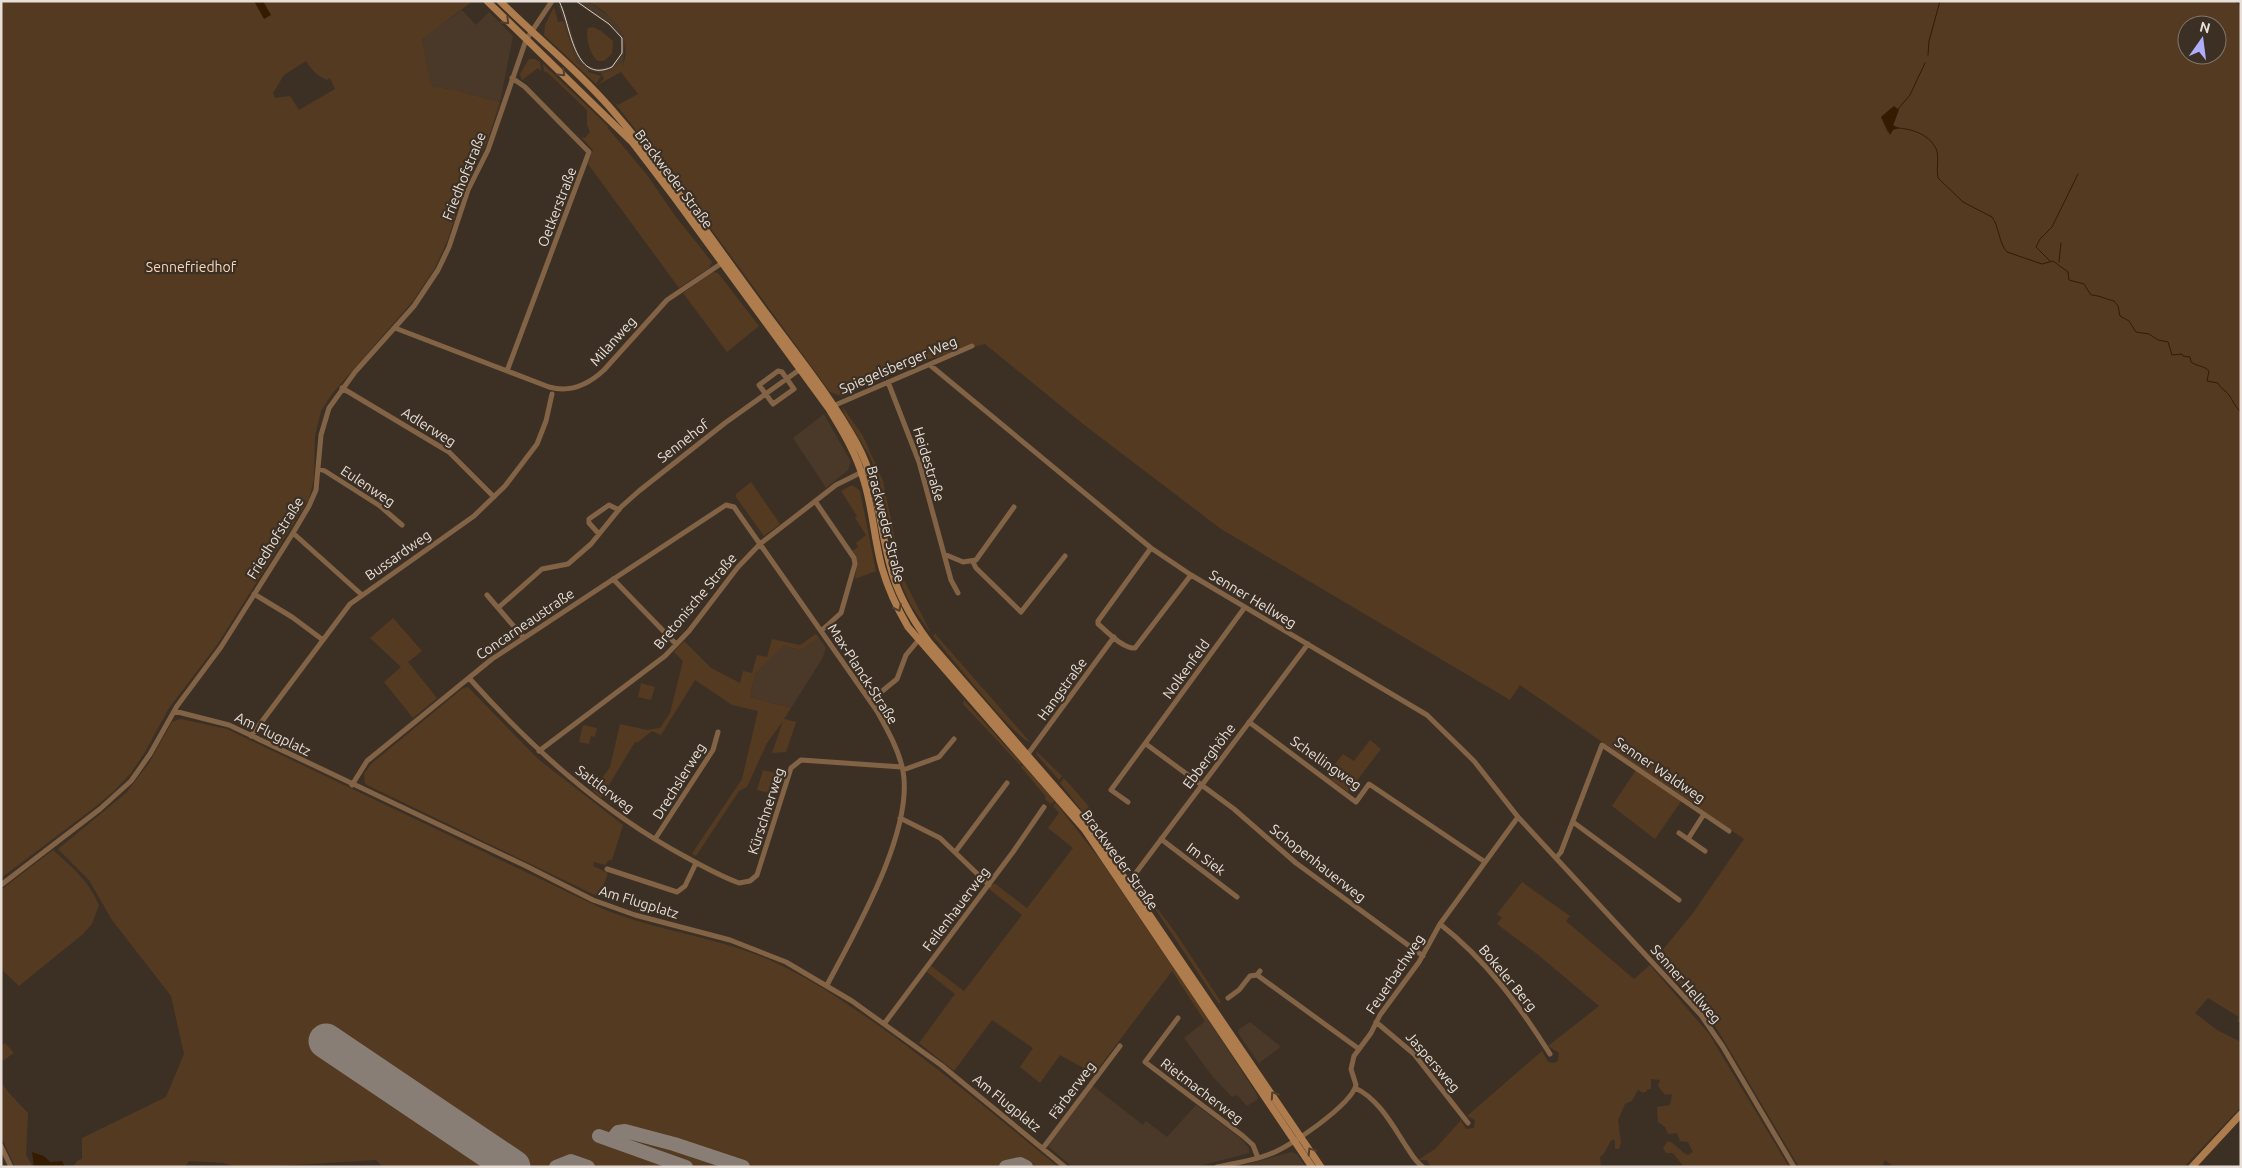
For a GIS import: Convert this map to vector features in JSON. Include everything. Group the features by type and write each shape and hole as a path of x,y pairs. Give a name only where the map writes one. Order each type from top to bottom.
{"main road":[{"name":"Brackweder Straße","path":"487,1 632,142 800,370 842,431 861,472 871,506 882,566 897,608 1085,830 1298,1138 1321,1167"},
{"name":"Brackweder Straße","path":"500,1 612,109 650,156 833,406 856,443 869,469 896,584 921,637 1028,754 1084,820 1129,882 1298,1138 1312,1167"},
{"path":"2192,1167 2241,1114"}],"street":[{"name":"Friedhofstraße","path":"1,885 121,792 150,754 174,711 221,647 293,534 313,498 319,470 321,435 325,417 342,388 428,288 445,258 468,190 488,150 526,40 530,31 552,1"},
{"name":"Oetkerstraße","path":"507,371 589,152 525,87 512,78"},
{"name":"Milanweg","path":"395,328 553,388 583,385 604,370 667,300 722,263"},
{"name":"Spiegelsberger Weg","path":"833,406 972,346"},
{"name":"Senner Hellweg","path":"930,364 1151,548 1191,575 1426,715 1474,761 1518,817 1701,1014 1723,1047 1794,1167"},
{"name":"Sennehof","path":"499,607 542,569 568,564 599,534 619,510 671,464 800,370"},
{"path":"778,371 782,372 794,389 773,404 765,395 760,384 778,371"},
{"name":"Heidestraße","path":"888,382 919,462 944,554 958,593"},
{"name":"Adlerweg","path":"342,388 449,452 494,497"},
{"name":"Bussardweg","path":"251,736 340,616 362,595 474,516 520,468 537,444 546,421 552,394"},
{"name":"Bretonische Straße","path":"539,750 662,658 676,644 738,567 760,544 836,485 869,469"},
{"name":"Eulenweg","path":"319,470 325,471 380,506 402,525"},
{"path":"815,501 854,558 855,564 841,614 821,631"},
{"path":"599,534 589,523 589,519 609,505 619,510"},
{"name":"Max-Planck-Straße","path":"730,506 738,511 870,701 888,733 903,769 904,790 900,818 878,884 827,985"},
{"name":"Concarneaustraße","path":"352,785 368,761 469,678 524,637 722,507 730,506"},
{"path":"944,554 957,560 973,562 982,554 1014,507"},
{"path":"293,534 362,595"},
{"path":"1151,548 1098,621 1098,624 1130,648 1135,648 1191,575"},
{"path":"973,562 976,568 1021,612 1064,556"},
{"path":"613,579 676,644"},
{"path":"254,594 322,640"},
{"path":"487,594 524,637"},
{"name":"Nolkenfeld","path":"1128,802 1111,790 1245,607"},
{"path":"870,701 897,679 906,654 921,637"},
{"name":"Hangstraße","path":"1028,754 1114,637"},
{"name":"Ebberghöhe","path":"1129,882 1308,644"},
{"name":"Sattlerweg","path":"469,678 505,718 591,795 655,840 696,863 739,883 750,882"},
{"name":"Am Flugplatz","path":"174,711 221,722 513,860 593,900 635,915 710,934 753,948 786,962 827,985 941,1065 1065,1167"},
{"name":"Schellingweg","path":"1249,722 1356,802 1369,784 1485,862"},
{"name":"Drechslerweg","path":"655,840 713,750 718,732"},
{"path":"903,769 939,757 954,739"},
{"path":"1146,744 1201,785"},
{"name":"Senner Waldweg","path":"1573,822 1602,745 1729,831"},
{"name":"Kürschnerweg","path":"750,882 757,875 791,768 795,762 801,760 903,769"},
{"path":"956,851 1007,783"},
{"name":"Schopenhauerweg","path":"1201,785 1234,809 1296,863 1423,956"},
{"name":"Feilenhauerweg","path":"884,1024 1044,807"},
{"name":"Senner Waldweg","path":"1688,839 1704,814"},
{"name":"Feuerbachweg","path":"1355,1088 1351,1066 1359,1049 1423,956 1440,924 1518,817"},
{"path":"900,818 933,834 956,851 988,885"},
{"path":"1556,858 1561,852 1573,822 1679,900"},
{"path":"1679,833 1705,851"},
{"name":"Im Siek","path":"1161,839 1237,897"},
{"path":"607,869 677,892 685,886 696,863"},
{"name":"Bokeler Berg","path":"1440,924 1468,947 1501,983 1524,1013 1550,1054"},
{"path":"1228,998 1239,990 1250,976 1259,973 1359,1049"},
{"name":"Rietmacherweg","path":"1178,1018 1145,1062 1243,1136 1253,1145 1258,1158"},
{"name":"Jaspersweg","path":"1376,1022 1414,1054 1468,1122"},
{"name":"Färberweg","path":"1043,1148 1120,1046"},
{"path":"1217,1167 1274,1153 1342,1106 1355,1088 1366,1093 1395,1129 1416,1161 1423,1167"},
{"path":"1,1146 11,1167"}],"shaded area":[{"path":"254,1 263,1 271,15 264,19"},
{"path":"574,1 587,1 615,20 621,29 625,41 623,65 620,64 611,71 601,73 585,69 577,63 559,6 563,6 578,53 586,65 598,69 610,67 619,58 622,46 615,30"},
{"path":"462,10 476,25 489,12 513,36 500,102 430,86 422,38"},
{"path":"1894,106 1899,110 1893,125 1899,128 1893,130 1890,135 1881,117"},
{"path":"824,414 851,462 848,470 826,488 793,438"},
{"path":"819,638 826,648 822,659 791,708 750,697 755,674 783,646 801,650"},
{"path":"1208,1019 1256,1093 1258,1099 1247,1106 1237,1095 1232,1097 1213,1077 1184,1038"},
{"path":"1250,1022 1281,1047 1260,1062 1260,1065 1238,1033 1239,1029"},
{"path":"1093,1086 1143,1125 1146,1121 1167,1137 1196,1105 1239,1137 1249,1148 1249,1153 1195,1167 1072,1167 1047,1145"},
{"path":"32,1152 44,1156 50,1162 62,1161 65,1167 34,1167"},
{"path":"1291,1152 1297,1154 1305,1166 1237,1167"}],"green space":[{"name":"Sennefriedhof","path":"1,1 473,1 422,39 431,86 500,102 488,140 465,186 448,239 435,268 413,301 332,394 321,411 315,436 314,479 309,499 217,645 169,708 131,773 113,792 90,811 1,878","holes":["306,61 320,76 327,80 330,78 335,89 299,110 290,96 275,98 273,93 284,75"]},
{"path":"587,1 2234,1 2241,7 2241,1024 2237,1021 2239,1017 2208,998 2195,1013 2217,1030 2241,1042 2241,1107 2184,1167 1894,1167 1885,1160 1882,1167 1799,1167 1717,1029 1693,998 1656,958 1693,913 1744,839 1684,797 1655,839 1612,806 1638,767 1520,685 1510,700 1221,529 1083,424 985,344 929,359 841,396 830,392 682,189 614,102 618,105 638,94 621,72 597,85 604,79 601,73 611,71 620,63 623,65 625,54 623,35 613,19","holes":["1891,108 1896,118 1893,126 1899,128 1887,132 1881,117"]},
{"path":"554,7 558,22 563,21 577,63 588,70 588,72 601,76 596,84 544,35 545,25"},
{"path":"593,27 613,41 612,54 604,61 598,61 595,58 589,46 587,32 588,28"},
{"path":"529,59 535,59 540,62 541,71 538,68 522,80 520,74"},
{"path":"543,64 609,127 607,127 647,175 676,217 712,262 709,268 679,288 588,164 593,150 581,137 585,138 590,132 587,125 587,110 544,71"},
{"path":"713,272 718,273 759,326 727,352 683,293"},
{"path":"842,406 863,436 883,481 903,578 932,635 912,607 903,588 896,567 876,471 869,455 845,415"},
{"path":"751,482 780,524 764,536 736,497 736,494"},
{"path":"854,486 860,491 876,571 855,579 857,562 852,551 858,547 856,543 866,535 855,518 857,516 841,491"},
{"path":"393,618 422,651 408,662 437,698 413,718 384,682 401,667 370,638"},
{"path":"936,633 1030,742 1022,738 981,694 933,636"},
{"path":"816,634 819,638 801,650 783,646 755,674 750,697 791,708 784,719 796,722 786,752 772,753 783,721 767,743 747,787 739,791 696,856 692,854 742,779 758,711 732,705 695,680 661,735 652,731 638,742 635,742 601,798 593,791 610,767 620,724 647,730 660,728 670,713 683,661 674,652 684,641 711,668 740,683 743,671 752,673 757,655 767,657 772,639 800,645"},
{"path":"641,683 655,687 651,700 638,697"},
{"path":"468,687 538,759 623,825 612,860 609,860 605,865 594,862 593,866 608,873 599,897 365,784 364,774 371,764 462,689"},
{"path":"964,700 1021,763 1020,765 963,704"},
{"path":"181,719 227,729 603,909 624,917 734,947 791,970 834,995 911,1049 1058,1167 383,1167 376,1160 260,1167 236,1167 224,1163 189,1161 185,1167 73,1167 77,1161 82,1159 82,1138 166,1097 184,1054 171,996 112,920 89,880 58,849 126,793 149,763 172,722"},
{"path":"583,725 597,728 595,737 591,736 589,744 579,742"},
{"path":"1370,740 1381,749 1348,792 1326,776 1343,754 1354,761"},
{"path":"1036,751 1062,776 1059,780 1037,755"},
{"path":"1023,765 1055,801 1051,804 1045,799 1046,797 1021,767"},
{"path":"763,770 779,774 773,794 757,790"},
{"path":"1064,778 1086,803 1129,871 1060,783"},
{"path":"1056,803 1102,862 1208,1019 1206,1023 1172,971 1094,1074 1060,1055 1040,1083 1020,1067 1033,1048 992,1020 954,1071 919,1043 955,994 927,972 931,966 964,991 1022,915 989,889 994,883 1027,908 1073,848 1048,828 1059,813 1053,806"},
{"path":"53,850 85,882 99,905 92,924 83,934 19,986 1,969 1,890"},
{"path":"1135,879 1175,932 1221,1002 1219,1004"},
{"path":"1522,882 1570,916 1566,921 1634,979 1650,965 1709,1034 1789,1167 1684,1167 1673,1153 1666,1153 1663,1148 1668,1141 1688,1155 1693,1152 1688,1142 1680,1141 1677,1133 1668,1134 1665,1127 1658,1122 1657,1107 1670,1105 1672,1094 1665,1095 1658,1086 1660,1080 1651,1079 1651,1089 1647,1089 1643,1093 1638,1090 1632,1101 1625,1104 1618,1120 1621,1143 1619,1149 1615,1149 1615,1141 1613,1139 1600,1157 1601,1167 1431,1167 1427,1160 1418,1160 1435,1149 1461,1120 1466,1129 1474,1128 1475,1120 1467,1116 1542,1051 1548,1062 1554,1063 1558,1061 1559,1053 1548,1046 1599,1006 1537,954 1497,924 1502,918 1497,914"},
{"path":"5,1043 14,1053 1,1062 1,1046"},
{"path":"1,1082 28,1113 26,1155 33,1167 15,1167 1,1136"}],"waterway":[{"path":"1928,55 1929,41 1940,1"},
{"path":"1898,109 1910,95 1925,63"},
{"path":"1898,128 1915,131 1926,137 1934,145 1938,157 1938,178 1963,202 1992,217 2004,249 2007,252 2042,264 2053,261 2068,272 2069,280 2084,284 2091,295 2114,301 2118,306 2120,316 2129,321 2136,332 2149,334 2158,340 2168,342 2172,355 2182,354 2183,356 2190,357 2191,362 2209,371 2207,381 2218,383 2241,412"},
{"path":"2050,261 2036,247 2040,239 2052,227 2078,174"},
{"path":"2059,262 2061,243"}],"taxiway":[{"path":"612,1140 618,1132 625,1131 674,1144 743,1167"},
{"path":"599,1136 686,1167"},
{"path":"556,1167 571,1161 588,1167"},
{"path":"1006,1167 1020,1164 1026,1167"}],"runway":[{"path":"326,1041 513,1167"}],"tram line":[{"path":"559,1 575,49 581,60 589,68 599,70 612,67 622,53 622,38 609,24 576,1"}]}
